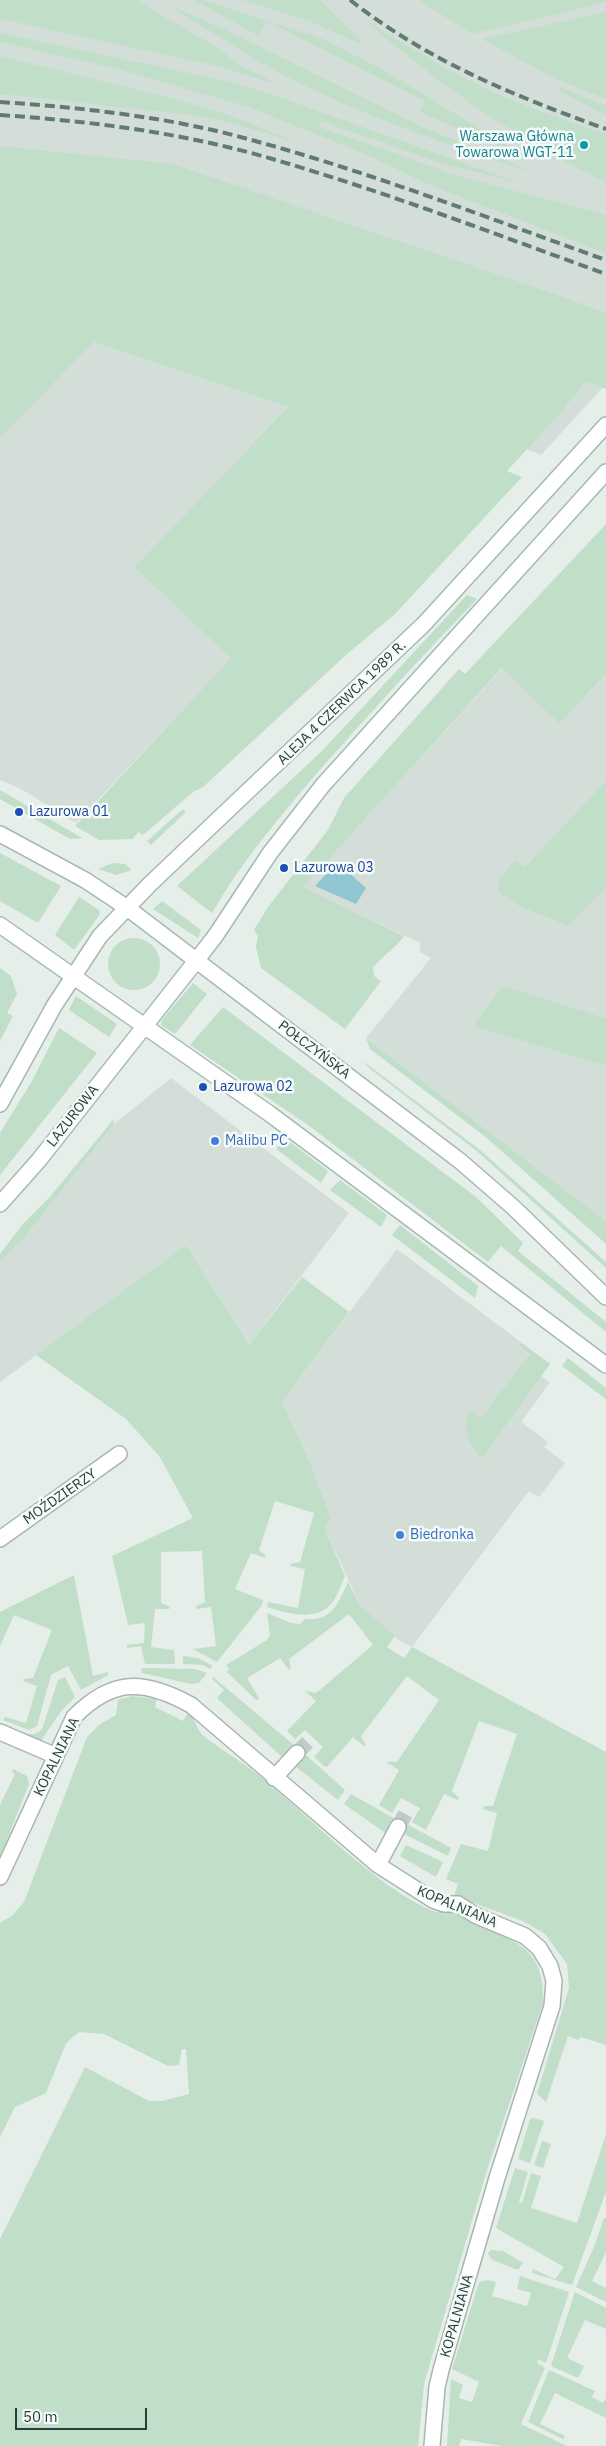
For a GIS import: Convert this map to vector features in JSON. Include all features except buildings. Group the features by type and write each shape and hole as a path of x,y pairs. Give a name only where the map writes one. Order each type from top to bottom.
{"main road":[{"name":"ALEJA 4 CZERWCA 1989 R.","path":"73,975 100,936 126,907 424,624 606,425"},
{"path":"143,1026 196,961 270,853 323,785 606,472"},
{"name":"POŁCZYŃSKA","path":"0,834 85,880 126,907 460,1161 519,1213 606,1297"},
{"path":"0,925 270,1114 606,1366"},
{"path":"0,1104 73,975"},
{"name":"LAZUROWA","path":"0,1204 39,1160 143,1026"},
{"name":"MOŹDZIERZY","path":"0,1539 119,1454"},
{"name":"KOPALNIANA","path":"0,1877 74,1717 94,1698 122,1687 143,1688 167,1693 191,1705 274,1778 378,1865 433,1900 444,1904 458,1904 475,1915 525,1936 539,1948 550,1966 554,1981 552,2006 497,2178 441,2370 437,2386 432,2446"},
{"path":"0,1732 56,1756"},
{"path":"274,1778 297,1753"},
{"path":"378,1865 398,1827"}],"shaded area":[{"path":"0,0 606,0 606,384 541,455 0,239"},
{"path":"94,342 288,407 134,567 232,658 76,823 21,789 0,780 0,439"},
{"path":"503,668 559,724 606,674 606,1018 531,995 474,1026 606,1066 606,1221 366,1038 431,958 420,952 420,943 302,887"},
{"path":"171,1078 349,1213 249,1345 186,1245 0,1382 0,1261 21,1242 114,1124"},
{"path":"397,1249 550,1364 541,1376 550,1382 521,1422 548,1442 544,1447 565,1463 539,1497 529,1491 412,1647 401,1642 360,1605 325,1529 331,1519 310,1462 282,1402"}],"green space":[{"path":"0,0 136,0 211,44 245,68 280,85 213,65 0,19"},
{"path":"194,0 204,0 323,39 387,72 527,158 420,112 425,101 266,21 259,36"},
{"path":"242,0 320,0 362,41 360,44 310,21"},
{"path":"419,0 606,0 606,2 472,34"},
{"path":"168,5 222,28 420,126 524,168 523,170 445,143 341,103 278,72"},
{"path":"606,12 606,99 556,79 482,39"},
{"path":"364,19 421,54 479,85 530,107 606,134 606,182 541,148 479,109 421,66"},
{"path":"0,33 231,82 276,96 519,183 441,163 321,121 319,127 458,176 606,215 606,253 425,183 363,153 249,107 118,69 0,42"},
{"path":"0,56 178,100 226,114 299,143 224,121 192,115 0,94"},
{"path":"559,87 606,106 606,115 560,91"},
{"path":"0,146 172,164 606,313 606,389 585,381 563,410 507,471 522,477 395,614 347,654 203,787 193,792 143,835 138,832 133,839 99,840 75,826 231,658 134,567 288,407 94,342 0,439"},
{"path":"606,524 606,674 559,724 502,668 303,887 404,936 373,968 374,976 381,981 345,1029 261,968 256,947 258,936 254,930 268,907 328,830 344,798 459,669 465,674"},
{"path":"467,595 477,599 317,773 248,858 212,913 177,886 322,751"},
{"path":"606,781 606,887 569,926 519,906 499,892 498,880 515,861 525,867"},
{"path":"0,790 82,838 70,839 0,799"},
{"path":"183,809 186,812 151,845 147,841"},
{"path":"0,853 61,886 38,923 0,901"},
{"path":"113,863 125,864 132,870 116,875 98,869"},
{"path":"79,897 99,910 100,914 74,950 55,935"},
{"path":"162,901 201,930 198,938 153,909"},
{"path":"129,938 139,938 153,945 160,959 160,969 153,983 139,990 129,990 119,986 112,979 108,969 108,959 112,949 119,942"},
{"path":"0,968 11,976 17,994 7,1013 13,1016 0,1041"},
{"path":"193,983 207,994 175,1034 161,1025 162,1020"},
{"path":"503,986 606,1018 606,1066 473,1026"},
{"path":"76,996 117,1024 109,1037 69,1010"},
{"path":"223,1007 476,1197 523,1243 518,1251 606,1322 606,1332 501,1246 488,1262 308,1125 190,1045"},
{"path":"59,1028 97,1053 0,1175 0,1133 32,1081"},
{"path":"366,1038 606,1221 606,1244 487,1138 370,1049"},
{"path":"363,1061 480,1150 606,1262 606,1268 478,1152 369,1068"},
{"path":"113,1120 114,1124 21,1242 0,1261 0,1254 23,1224 49,1198"},
{"path":"286,1139 328,1171 321,1183 276,1149"},
{"path":"340,1180 387,1215 381,1227 330,1190"},
{"path":"400,1225 478,1286 475,1298 392,1235"},
{"path":"186,1245 249,1345 302,1277 349,1312 282,1402 310,1462 331,1519 325,1529 345,1576 339,1591 325,1610 300,1615 267,1607 268,1602 298,1608 305,1569 290,1566 300,1562 314,1513 275,1501 259,1550 266,1556 265,1558 251,1553 235,1589 263,1600 262,1605 217,1662 193,1649 216,1646 211,1607 197,1609 196,1606 205,1602 202,1551 161,1552 161,1603 170,1607 169,1609 155,1609 151,1647 174,1650 175,1664 145,1664 141,1646 127,1648 127,1645 144,1643 145,1623 128,1625 112,1556 193,1518 160,1457 126,1419 36,1355"},
{"path":"521,1343 550,1364 482,1458 467,1436 467,1417 470,1410 481,1418 530,1354 519,1345"},
{"path":"568,1358 606,1388 606,1399 562,1366"},
{"path":"74,1575 93,1676 108,1672 108,1675 81,1690 68,1666 51,1675 37,1726 29,1730 3,1720 5,1717 26,1723 37,1686 23,1681 24,1679 33,1678 52,1630 14,1615 0,1646 0,1612"},
{"path":"348,1582 360,1605 395,1636 387,1647 404,1658 412,1647 606,1752 606,2045 581,2037 578,2040 568,2036 546,2102 537,2094 569,1988 567,1964 545,1934 523,1921 454,1896 458,1884 446,1879 461,1844 488,1851 497,1813 483,1809 484,1806 493,1806 517,1734 479,1721 452,1791 459,1798 458,1800 444,1794 426,1830 412,1822 420,1808 401,1798 392,1813 379,1805 399,1770 386,1762 397,1762 439,1700 407,1676 361,1736 366,1745 364,1746 353,1737 328,1766 325,1767 314,1757 323,1747 305,1730 295,1739 287,1731 316,1701 305,1691 316,1693 373,1645 349,1614 289,1659 291,1668 289,1670 280,1658 247,1678 259,1698 257,1701 227,1672 229,1669 226,1665 267,1640 270,1635 267,1613 291,1623 300,1624 305,1619 322,1617 333,1610"},
{"path":"183,1656 198,1658 213,1666 210,1669 203,1665 183,1664"},
{"path":"141,1669 195,1669 207,1673 199,1683 191,1684 142,1673"},
{"path":"65,1677 75,1697 62,1710 40,1742 0,1727 0,1724 27,1734 33,1734 42,1729 58,1680"},
{"path":"213,1677 295,1746 284,1757 281,1756 209,1691 217,1698 224,1690 212,1679"},
{"path":"132,1696 157,1699 155,1707 183,1721 188,1713 202,1734 256,1773 375,1876 426,1908 437,1912 459,1911 474,1923 515,1942 533,1959 539,1970 543,2003 486,2173 424,2384 418,2446 0,2446 0,2239 85,2067 149,2101 162,2101 189,2094 186,2049 182,2049 179,2065 168,2066 104,2034 79,2032 66,2043 46,2093 15,2107 0,2137 0,1923 13,1915 24,1902 87,1737 99,1725 116,1715 118,1700"},
{"path":"306,1755 345,1790 338,1800 295,1766"},
{"path":"13,1769 27,1776 29,1784 0,1857 0,1805 15,1774 12,1772"},
{"path":"351,1794 395,1819 387,1834 344,1804"},
{"path":"407,1824 451,1848 448,1856 402,1833"},
{"path":"406,1845 443,1862 436,1877 400,1856"},
{"path":"534,2118 544,2121 530,2163 518,2159 530,2119"},
{"path":"606,2134 606,2192 572,2285 532,2273 533,2269 555,2279 564,2267 496,2228 515,2168 528,2172 519,2202 522,2203 531,2173 541,2176 531,2208 577,2223"},
{"path":"542,2141 551,2144 543,2168 534,2165"},
{"path":"604,2218 606,2219 606,2252 592,2281 606,2288 606,2302 576,2287 594,2247"},
{"path":"490,2250 503,2251 523,2263 518,2270 492,2260 488,2254"},
{"path":"520,2276 569,2292 546,2363 538,2359 537,2363 545,2368 521,2424 567,2446 502,2446 461,2439 459,2446 447,2446 451,2379 463,2385 459,2398 472,2402 479,2382 452,2369 479,2282 488,2280 496,2282 492,2296 527,2306 531,2293 517,2289"},
{"path":"575,2292 606,2308 606,2329 585,2320 567,2358 584,2366 578,2378 551,2366"},
{"path":"549,2370 595,2391 592,2397 603,2403 606,2398 606,2418 555,2393 540,2424 565,2436 563,2439 528,2422"}],"water":[{"path":"337,862 366,888 356,904 315,886"}],"tunnel":[{"path":"297,1753 309,1741"},
{"path":"398,1827 407,1811"}],"railway":[{"path":"350,0 380,22 441,59 505,90 606,129"},
{"path":"0,102 111,112 221,132 367,175 606,260"},
{"path":"0,115 99,124 165,134 262,156 392,197 606,274"}],"place":[{"name":"Warszawa Główna Towarowa WGT-11","path":"584,145"},
{"name":"Lazurowa 01","path":"19,812"},
{"name":"Lazurowa 03","path":"284,868"},
{"name":"Lazurowa 02","path":"203,1087"},
{"name":"Malibu PC","path":"215,1141"},
{"name":"Biedronka","path":"400,1535"}]}
